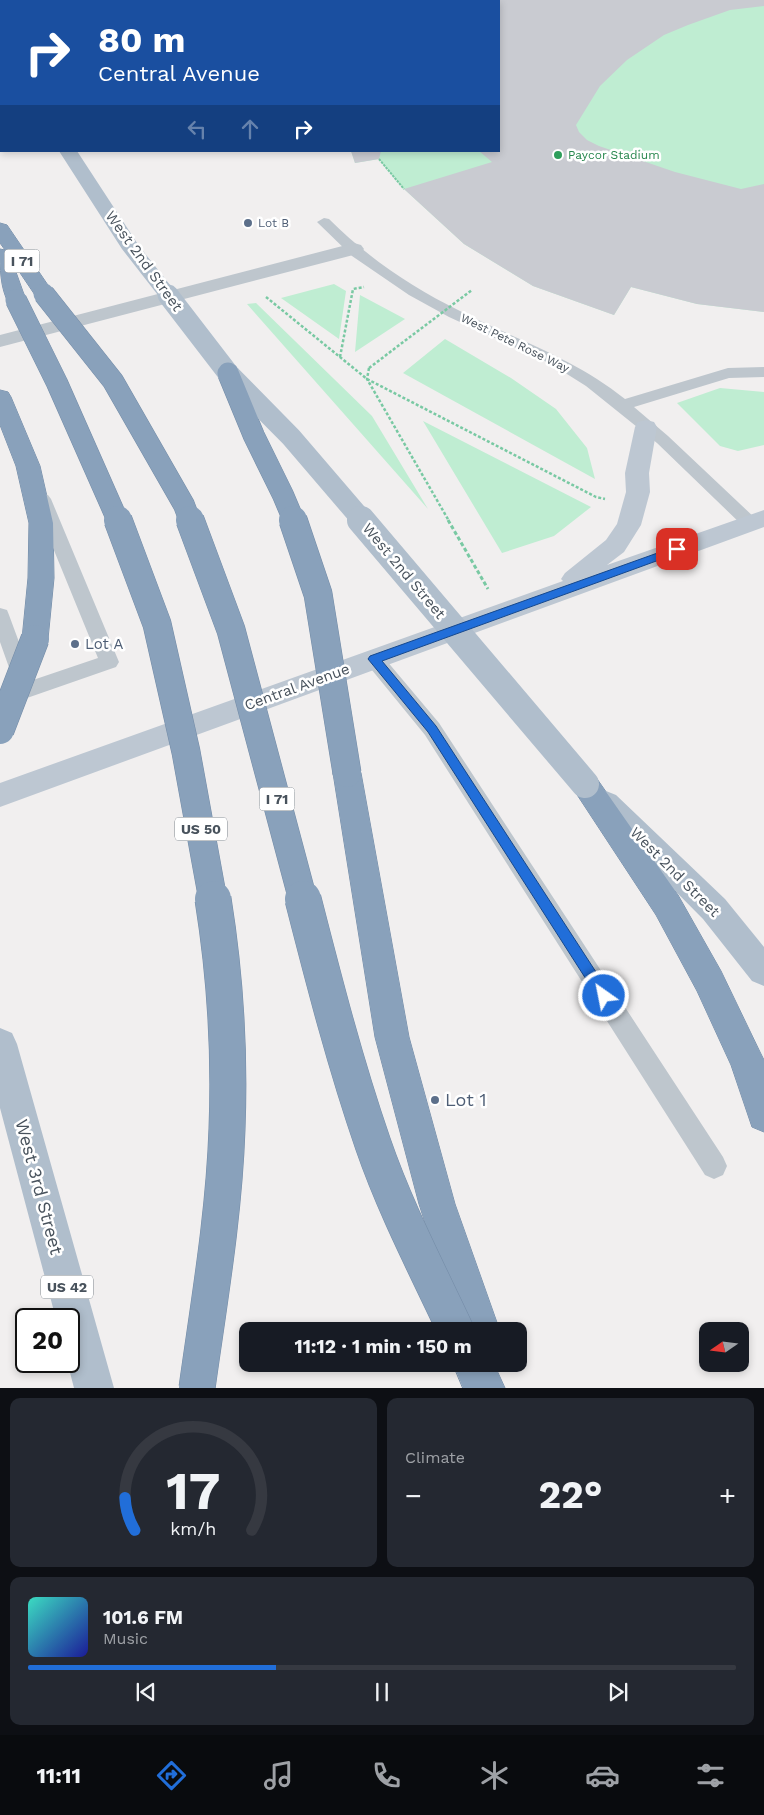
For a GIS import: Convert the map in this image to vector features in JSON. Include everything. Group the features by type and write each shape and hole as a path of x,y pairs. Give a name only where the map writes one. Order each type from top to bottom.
{"highway":[{"name":"I 71","path":"0,229 30,297 113,381 184,505 231,630 275,789 338,1036 373,1145 408,1230 452,1322"},
{"name":"US 50","path":"0,255 30,297 58,383 108,494 157,624 186,752 204,844 217,926 226,1026 226,1129 217,1250 197,1388"},
{"path":"228,373 254,436 283,495 301,540 318,594 346,773 392,1037 438,1204 477,1322"},
{"path":"0,396 28,466 41,524 40,578 35,640 0,730"},
{"path":"586,784 666,905 710,981 748,1063 764,1115"},
{"path":"477,1372 485,1388"},
{"path":"496,1372 502,1388"}],"main road":[{"name":"West 2nd Street","path":"69,152 132,249 228,373 291,437 586,784 714,909 764,971"},
{"path":"550,597 595,564 615,546 629,525 638,492 637,473 646,426"},
{"name":"Central Avenue","path":"0,795 374,659 759,526"},
{"name":"West 3rd Street","path":"0,1044 94,1388"}],"street":[{"path":"0,341 354,250"}],"lane":[{"name":"West Pete Rose Way","path":"324,222 372,265 394,279 473,323 542,353 563,365 646,426 759,526"},
{"path":"620,406 728,373 764,372"},
{"path":"0,396 109,662 27,690 0,615"},
{"path":"374,659 432,729 714,1166"}],"path":[{"path":"379,159 404,189"},
{"path":"242,279 367,379 596,498 606,500"},
{"path":"340,357 353,289 394,279"},
{"path":"472,290 369,368 367,379 502,614"}],"green space":[{"name":"Paycor Stadium","path":"500,0 764,0 764,312 697,304 631,287 614,315 533,286 464,244 404,189 379,159 355,163 351,152 500,152"},
{"path":"334,284 346,291 339,339 281,298"},
{"path":"360,295 405,319 355,352"},
{"path":"256,303 372,416 428,509 247,304"},
{"path":"445,339 511,378 556,409 587,448 595,479 403,373"},
{"path":"720,388 764,392 764,445 738,451 720,446 677,403"},
{"path":"423,421 591,507 554,536 502,553"}],"building":[{"name":"Paycor Stadium","path":"500,0 764,0 764,6 730,10 664,35 627,60 600,86 576,125 579,132 587,140 599,146 675,172 741,189 764,184 764,312 697,304 631,287 614,315 533,286 464,244 404,189 492,162 480,152 500,152"},
{"path":"351,152 381,152 379,159 355,163"}],"place":[{"name":"Paycor Stadium","path":"558,155"},
{"name":"Lot B","path":"248,223"},
{"name":"Lot A","path":"75,644"},
{"name":"Lot 1","path":"435,1100"}],"route":[{"path":"604,996 432,729 374,659 550,597 677,549"}]}
